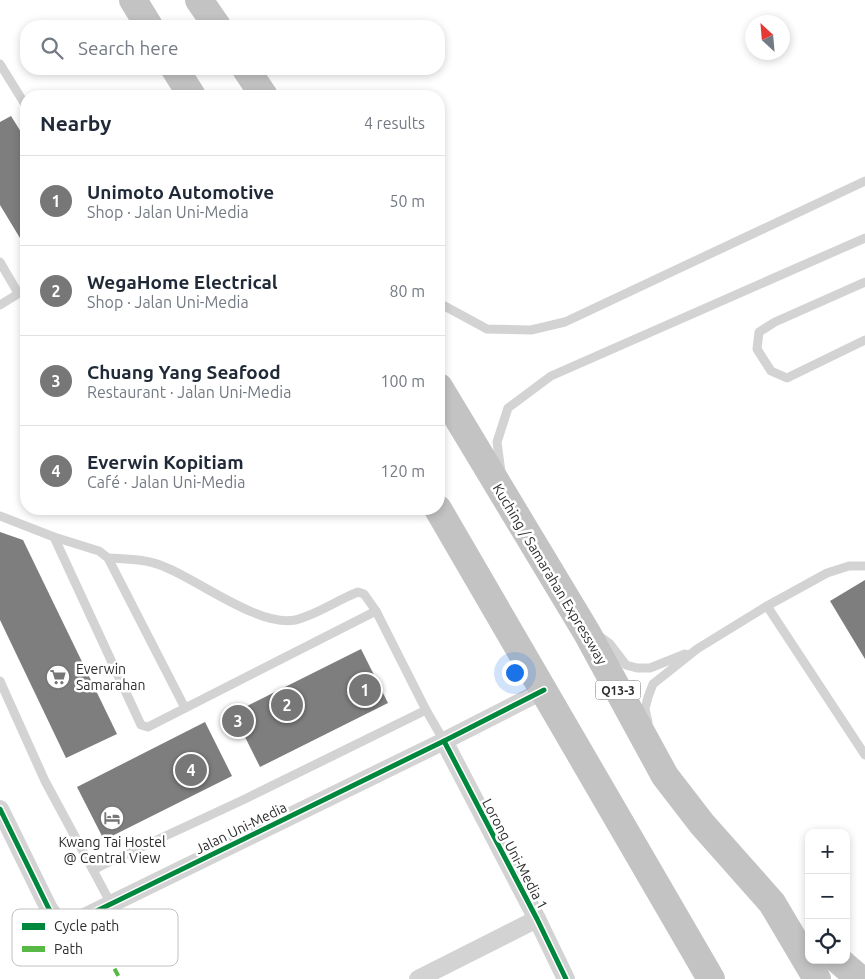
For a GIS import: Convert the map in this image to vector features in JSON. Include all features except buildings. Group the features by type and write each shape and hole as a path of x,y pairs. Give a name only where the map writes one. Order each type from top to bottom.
{"highway":[{"path":"133,0 145,20"},
{"path":"199,0 213,20"},
{"path":"179,75 188,90"},
{"path":"250,75 260,90"},
{"name":"Kuching / Samarahan Expressway","path":"445,397 587,633 665,776 702,824 772,903 817,979"},
{"path":"442,515 711,979"},
{"path":"772,903 805,932"},
{"path":"843,964 860,979"}],"street":[{"name":"Jalan Uni-Media","path":"101,909 544,690"},
{"name":"Lorong Uni-Media 1","path":"444,741 537,919 566,979"},
{"name":"Jalan Uni-Media","path":"0,809 49,909"},
{"path":"418,979 537,919"}],"lane":[{"path":"0,64 20,96"},
{"path":"445,306 487,329 531,330 565,322 865,181"},
{"path":"504,495 497,442 508,408 551,376 865,238"},
{"path":"0,262 20,288"},
{"path":"865,282 775,322 759,332 757,349 771,371 788,378 865,340"},
{"path":"0,305 20,292"},
{"path":"0,516 54,537 99,551 108,558 185,708"},
{"path":"54,537 141,725 144,727 148,727 376,611"},
{"path":"108,558 142,560 164,566 216,595 268,618 294,620 358,592 364,594 376,611 426,710 444,741"},
{"path":"665,776 666,770 647,720 645,709 653,684 697,649 767,606 826,573 849,566 865,566"},
{"path":"767,606 864,752"},
{"path":"587,633 599,636 610,644 626,665 637,668 650,668 697,649"},
{"path":"0,681 45,781 111,904"},
{"path":"94,870 246,799 426,710"}],"marked path":[{"path":"113,966 120,979"}],"cycle path":[{"path":"101,909 544,690"},
{"path":"444,741 537,919 566,979"},
{"path":"0,809 49,909"}],"place":[{"name":"Everwin Samarahan","path":"58,677"},
{"name":"Unimoto Automotive","path":"365,690"},
{"name":"WegaHome Electrical","path":"287,705"},
{"name":"Chuang Yang Seafood","path":"238,721"},
{"name":"Everwin Kopitiam","path":"191,770"},
{"name":"Kwang Tai Hostel @ Central View","path":"112,818"}]}
